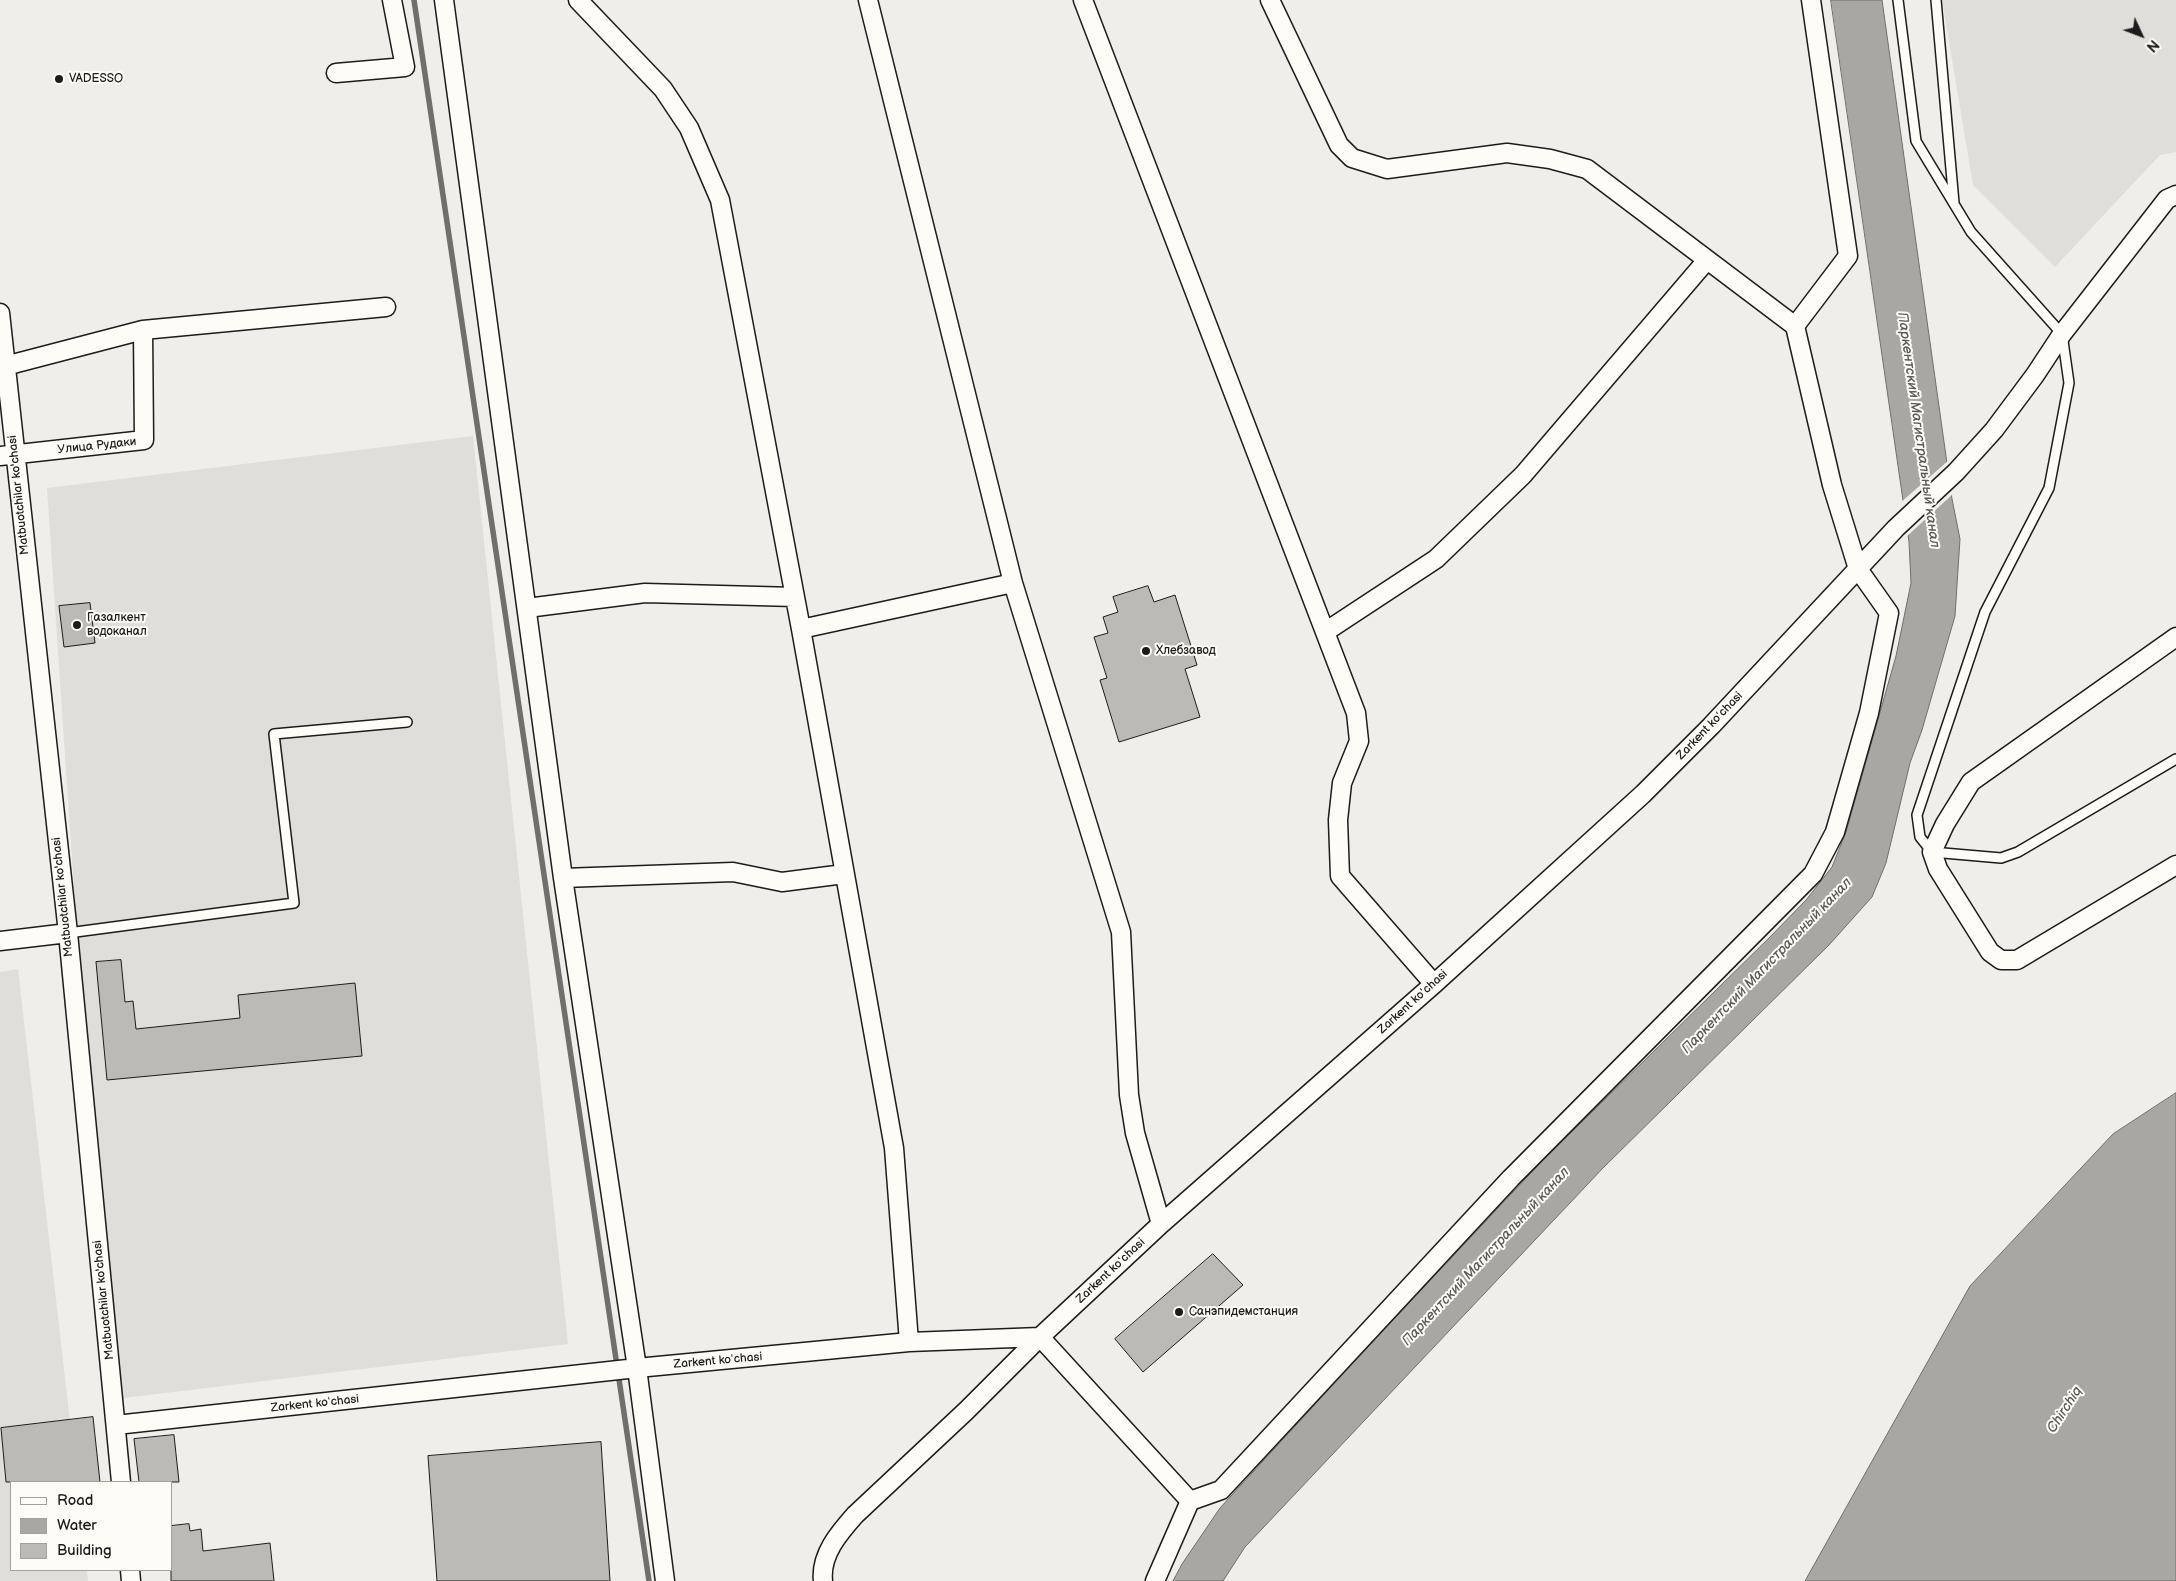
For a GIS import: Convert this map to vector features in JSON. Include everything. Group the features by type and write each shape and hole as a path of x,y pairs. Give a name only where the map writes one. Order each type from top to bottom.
{"street":[{"path":"336,73 404,66 392,0"},
{"path":"444,0 563,878 624,1370 665,1581"},
{"path":"578,0 663,88 689,128 720,200 801,628 894,1148 909,1342"},
{"path":"1083,0 1356,713 1359,741 1342,783 1338,820 1340,876 1434,984"},
{"path":"1155,1581 1190,1501 1221,1490 1511,1178 1813,874 1835,832 1869,712 1889,613 1858,569 1832,485 1795,326 1587,168 1550,159 1507,153 1387,169 1352,158 1339,145 1270,0"},
{"path":"1795,326 1848,256 1811,0"},
{"path":"873,1 1013,583 1121,932 1129,1095 1135,1133 1161,1224"},
{"name":"Zarkent koʻchasi","path":"116,1425 624,1370 909,1342 1040,1337 1161,1224 1434,984 1663,774 1711,726 1896,528 1956,472 1994,430 2035,375 2062,334 2167,199 2176,195"},
{"path":"1325,632 1436,559 1523,475 1707,260"},
{"path":"5,366 143,330 386,307"},
{"name":"Matbuotchilar ko'chasi","path":"0,313 5,366 7,455 68,933 121,1481"},
{"name":"Улица Рудаки","path":"7,455 144,440 143,330"},
{"path":"801,628 1013,583"},
{"path":"527,608 645,593 795,596"},
{"path":"2176,637 1971,782 1945,824 1932,852 1938,869 1990,952 2001,960 2017,960 2176,865"},
{"path":"563,878 732,872 782,882 844,874"},
{"path":"0,940 68,933"},
{"path":"823,1581 827,1553 838,1533 966,1411 1040,1337 1190,1501"}],"lane":[{"path":"1898,0 1916,141 1970,232 2062,334 2069,382 2049,488 1985,612 1917,815 1920,837 1932,852 2001,858 2018,852 2176,759"},
{"path":"1936,0 1955,206"},
{"path":"68,933 294,903 274,734 407,722"}],"shaded area":[{"path":"1942,0 2176,0 2176,152 2160,155 2055,267 1973,185"},
{"path":"473,436 568,1344 116,1399 76,919 47,488"},
{"path":"18,969 77,1481 10,1481 10,1571 87,1571 88,1581 0,1581 0,972"}],"water":[{"name":"Паркентский Магистральный канал","path":"1831,0 1882,0 1952,499 1960,539 1955,616 1922,730 1910,763 1886,863 1872,897 1829,945 1603,1168 1245,1547 1223,1581 1173,1581 1182,1564 1220,1508 1351,1365 1542,1161 1770,937 1806,900 1832,867 1846,832 1896,656 1911,583 1909,542"},
{"name":"Chirchiq","path":"2176,1093 2176,1581 1805,1581 1970,1286 2113,1134"}],"pier":[{"path":"1949,460 1954,493 1905,538 1900,503"}],"building":[{"name":"Хлебзавод","path":"1148,586 1154,602 1175,595 1197,665 1185,669 1200,717 1119,742 1100,680 1107,678 1094,637 1108,633 1103,617 1118,612 1113,597"},
{"name":"Газалкент водоканал","path":"90,603 95,643 64,647 59,606"},
{"path":"121,960 125,1002 133,1001 136,1029 240,1018 238,995 355,983 362,1056 107,1080 96,962"},
{"name":"Санэпидемстанция","path":"1213,1254 1243,1285 1143,1372 1115,1339"},
{"path":"93,1417 100,1481 6,1482 1,1428"},
{"path":"174,1435 179,1482 139,1481 134,1439"},
{"path":"601,1442 610,1581 437,1581 428,1456"},
{"path":"189,1524 190,1531 201,1529 203,1551 270,1543 274,1581 171,1581 172,1526"}],"waterway":[{"path":"414,0 649,1581"}],"place":[{"name":"VADESSO","path":"59,79"},
{"name":"Газалкент водоканал","path":"77,625"},
{"name":"Хлебзавод","path":"1146,651"},
{"name":"Санэпидемстанция","path":"1179,1312"}]}
